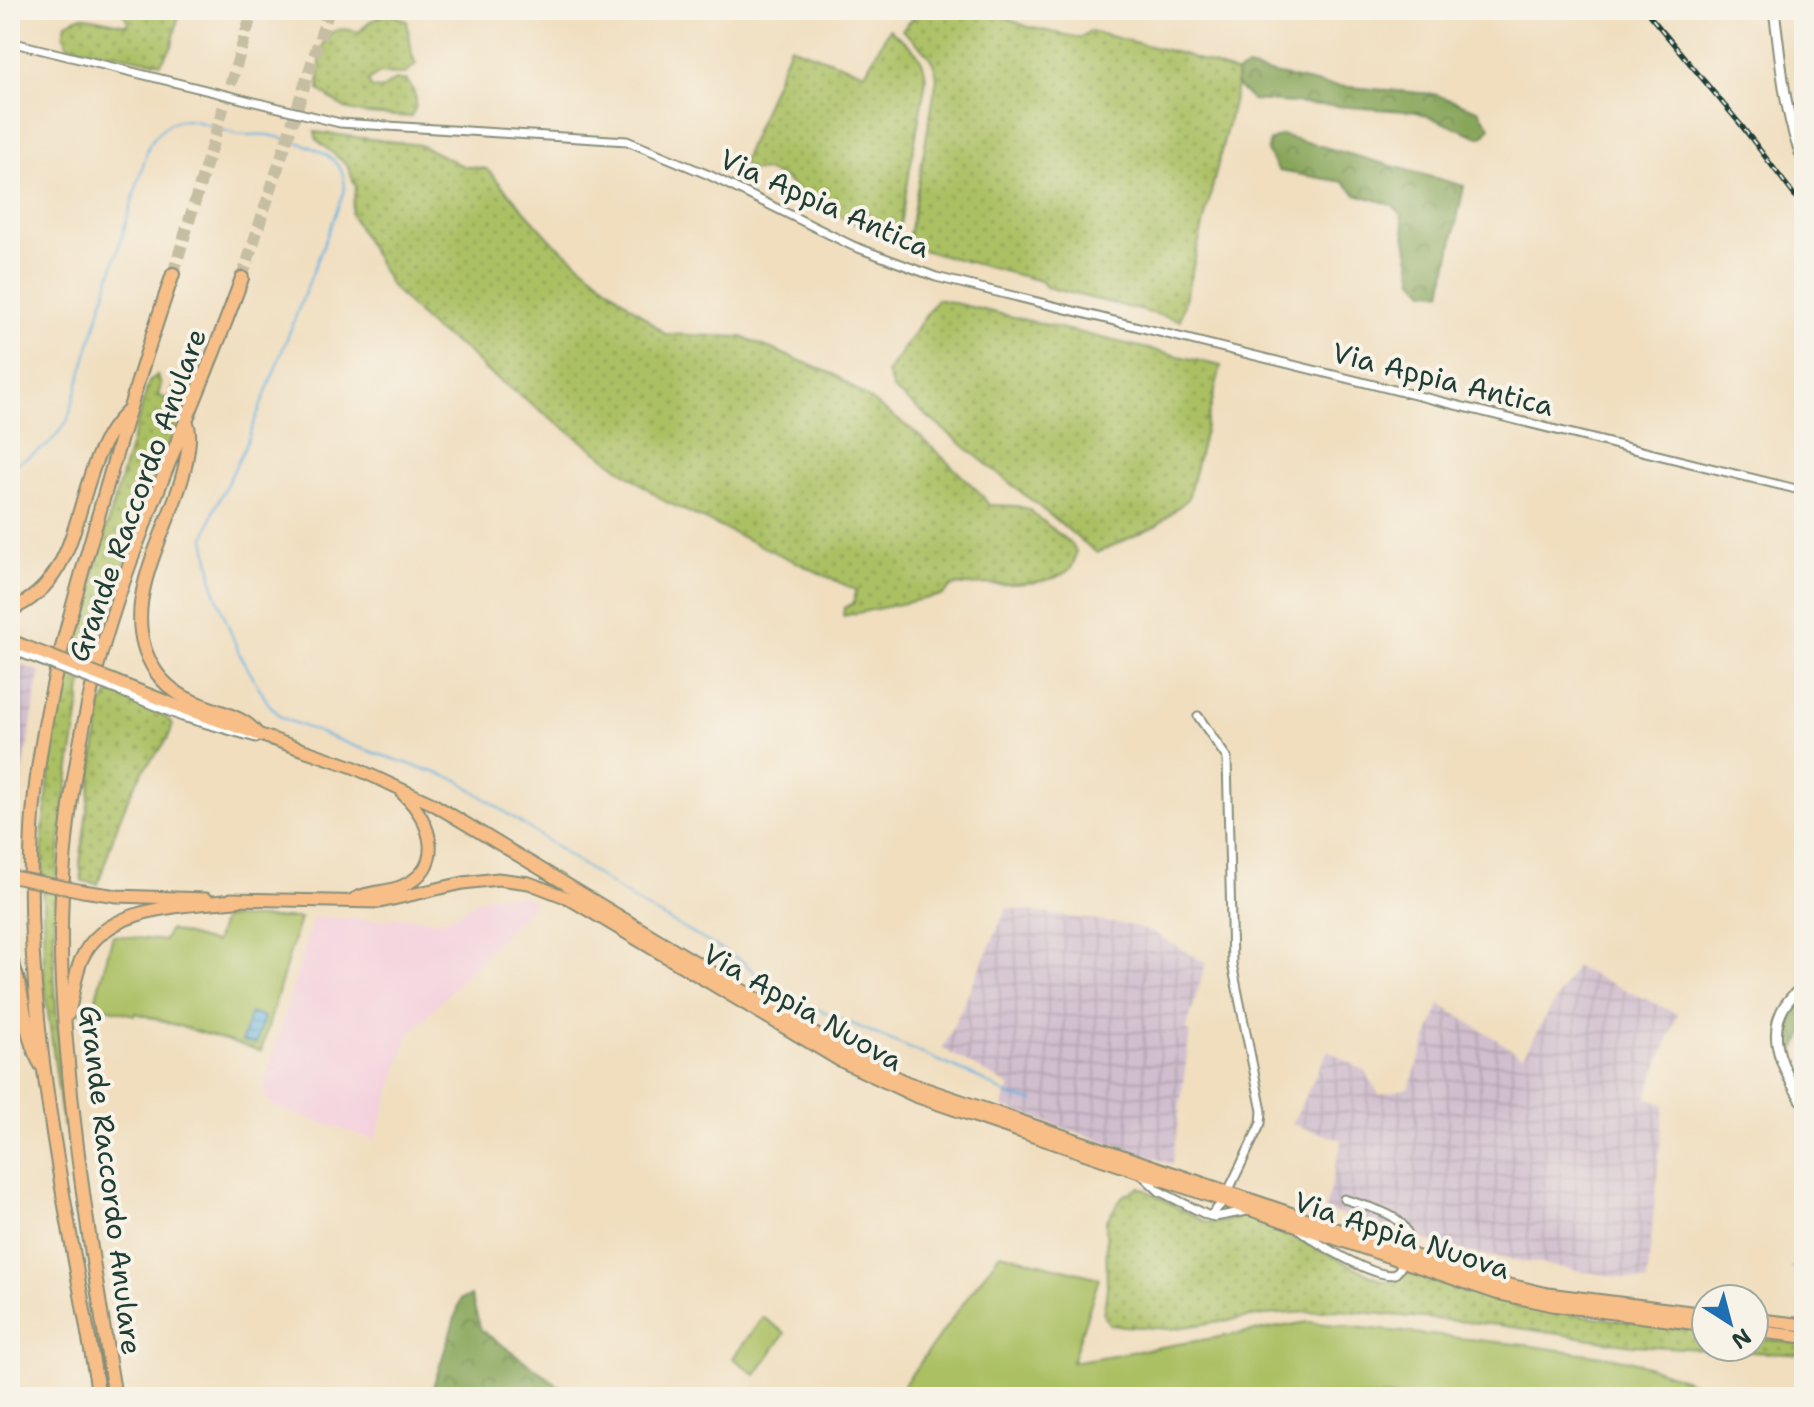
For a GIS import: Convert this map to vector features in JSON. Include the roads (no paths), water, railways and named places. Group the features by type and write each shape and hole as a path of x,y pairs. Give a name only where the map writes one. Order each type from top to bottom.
{"highway":[{"name":"Grande Raccordo Anulare","path":"99,1397 45,1071 34,971 31,896 36,792 49,704 60,656 129,409 173,274"},
{"name":"Grande Raccordo Anulare","path":"115,1397 81,1178 66,1021 62,946 71,802 85,719 116,604 242,278"},
{"path":"10,610 38,594 56,572 75,528 102,441 129,409"},
{"path":"186,420 190,430 185,468 157,545 143,598 143,644 156,671 177,694 251,725 257,734"},
{"path":"66,1021 80,961 104,930 139,914 239,900"},
{"path":"10,958 22,987 33,1051 45,1071"}],"main road":[{"name":"Via Appia Nuova","path":"10,640 22,650 112,684 391,783 457,817 870,1065 915,1085 1496,1293 1552,1305 1690,1323"},
{"path":"351,901 359,895 405,885 419,874 428,856 429,833 423,815 391,783"},
{"name":"Via Appia Nuova","path":"11,876 117,896 377,903 457,884 519,881 552,891 876,1080 924,1100 1142,1175 1225,1197 1249,1211 1296,1227 1405,1258 1528,1290 1690,1312"},
{"path":"1770,1321 1804,1325"},
{"path":"1770,1333 1804,1337"}],"street":[{"path":"1774,10 1787,100 1804,163"},
{"name":"Via Appia Antica","path":"10,42 340,123 627,141 709,175 853,246 936,277 1804,491"},
{"name":"Via Appia Nuova","path":"10,650 22,650"},
{"name":"Via Appia Nuova","path":"112,684 182,717 238,735 289,745"},
{"path":"1198,716 1227,758 1230,949 1262,1111 1261,1123 1225,1197 1210,1216"},
{"path":"1804,986 1783,1008 1777,1039 1783,1068 1804,1104"},
{"path":"1142,1175 1159,1191 1210,1216 1249,1211"},
{"path":"1296,1227 1317,1242 1383,1276 1395,1274 1405,1258 1409,1236 1401,1222 1344,1199"}],"water":[{"path":"250,1013 264,1017 256,1044 242,1041"}],"waterway":[{"path":"10,467 47,446 67,422 149,145 159,132 172,123 190,120 237,134 268,135 320,151 339,167 344,179 344,192 244,449 214,510 205,538 215,592 239,653 268,703 282,718 354,746 458,780 638,903 742,961 775,991 977,1077 1012,1097 1034,1101"},
{"path":"1791,1267 1804,1270"}],"tunnel":[{"path":"173,274 253,10"},
{"path":"242,278 329,10"}],"railway":[{"path":"1645,10 1741,125 1804,208"}]}
